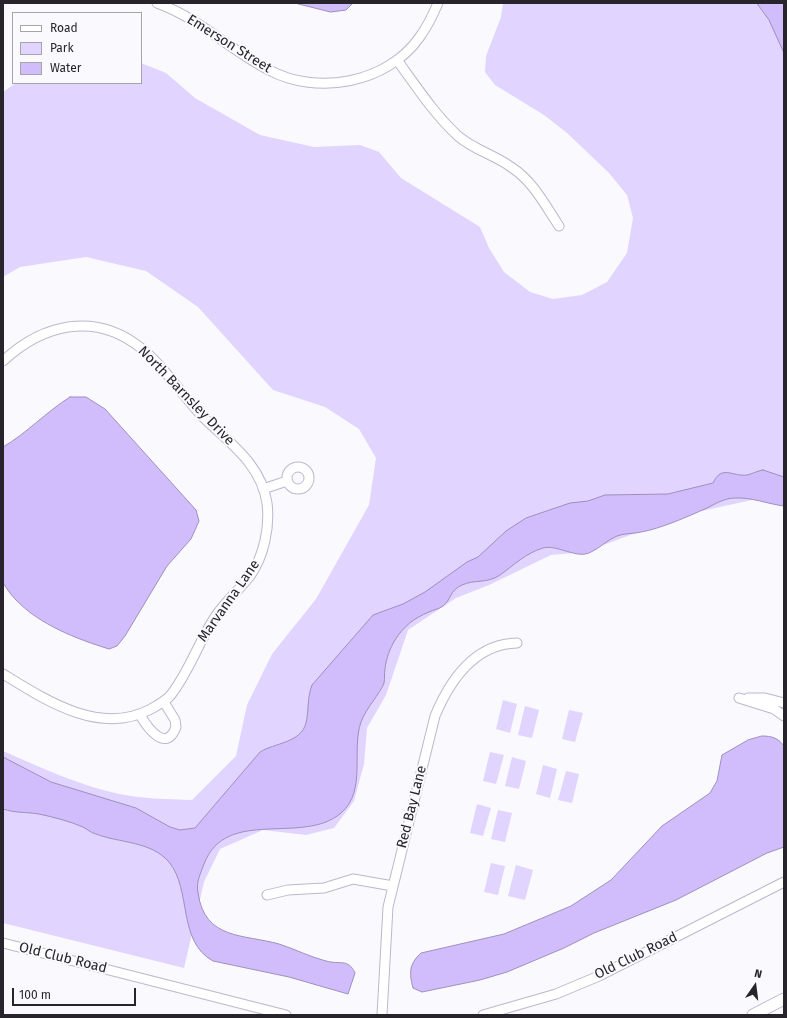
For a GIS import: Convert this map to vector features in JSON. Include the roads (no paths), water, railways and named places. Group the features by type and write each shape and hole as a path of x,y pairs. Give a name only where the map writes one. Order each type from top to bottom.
{"street":[{"name":"Emerson Street","path":"157,3 176,10 269,71 301,81 318,83 351,81 382,70 397,60 419,38 438,3"},
{"path":"397,60 443,122 460,137 511,167 525,178 534,188 559,226"},
{"name":"North Barnsley Drive","path":"3,362 26,342 41,334 63,327 83,326 103,329 125,337 142,348 159,365 183,396 208,422 241,451 253,468 263,489"},
{"path":"263,489 288,481"},
{"name":"Marvanna Lane","path":"3,674 54,702 96,719 120,719 140,715 164,702 184,676 206,630 251,574 260,556 266,538 268,520 263,489"},
{"name":"Red Bay Lane","path":"382,1015 386,928 393,886 435,716 444,694 456,676 480,654 504,643 517,643"},
{"path":"784,703 765,698 739,698 774,709 784,716"},
{"path":"140,715 149,731 156,736 164,738 170,736 176,727 175,720 164,702"},
{"path":"267,896 288,890 324,888 353,879 393,886"},
{"name":"Old Club Road","path":"483,1015 556,994 599,976 784,882"},
{"name":"Old Club Road","path":"3,943 286,1015"},
{"path":"753,1015 784,999"}],"water":[{"path":"295,3 353,3 346,10 331,12"},
{"path":"757,3 784,3 784,53 769,20"},
{"path":"70,397 86,397 105,409 196,510 199,521 191,539 167,566 125,636 117,646 109,649 72,636 36,617 16,600 3,583 3,447"},
{"path":"763,470 784,477 784,506 747,499 728,499 657,528 617,536 586,554 574,553 549,547 543,548 526,556 495,578 486,581 467,583 458,587 453,592 446,604 414,620 405,627 393,643 386,661 384,683 361,722 358,733 357,770 354,793 349,804 341,813 325,822 307,827 247,831 229,836 215,847 204,864 198,885 198,893 202,908 209,919 217,927 239,936 279,944 326,961 349,965 355,973 348,994 289,977 213,961 202,952 194,941 189,928 181,886 176,873 169,862 162,855 153,850 144,846 105,837 61,819 3,809 3,757 51,782 136,808 170,827 180,830 195,828 260,752 293,739 299,735 306,723 309,695 312,685 373,615 403,604 425,592 467,562 478,557 506,531 526,518 570,503 588,501 605,495 668,494 713,483 716,477 720,474 728,473 747,475"},
{"path":"762,736 774,738 784,746 784,847 767,853 676,900 594,933 564,948 507,972 480,980 422,992 413,988 411,969 414,961 421,953 504,934 571,906 611,880 662,826 710,793 717,781 722,755 748,740"}]}
